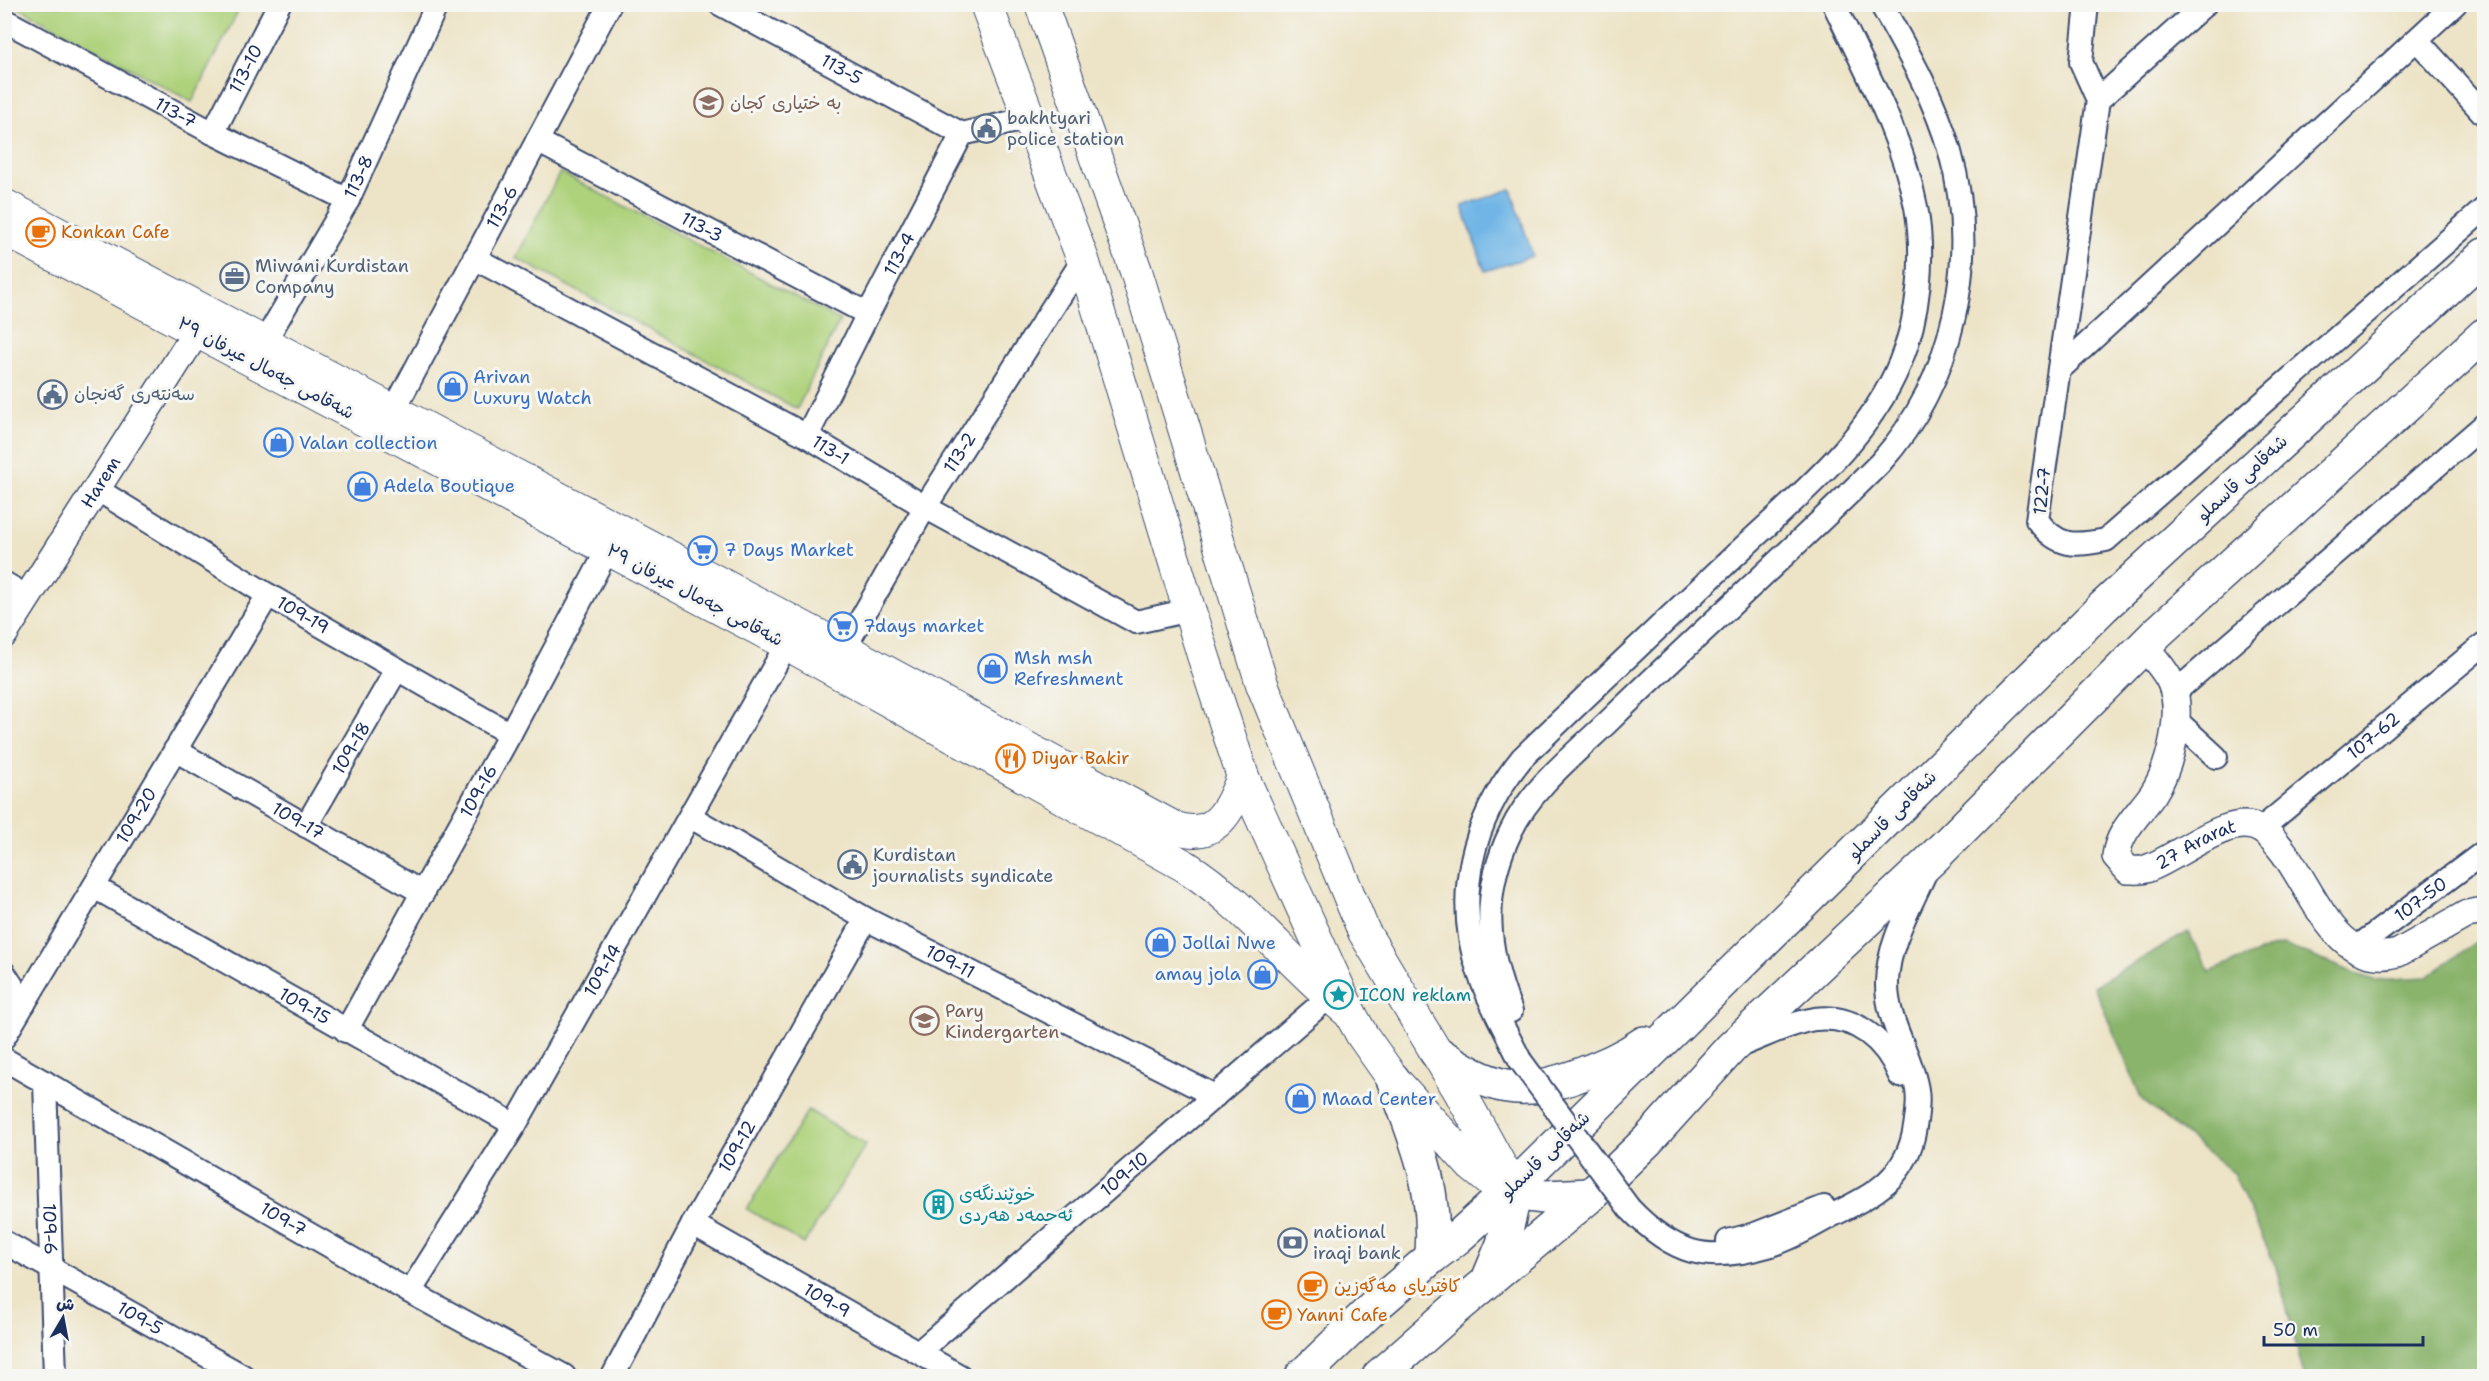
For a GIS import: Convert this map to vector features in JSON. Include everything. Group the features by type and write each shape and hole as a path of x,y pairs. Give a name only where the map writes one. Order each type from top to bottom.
{"main road":[{"path":"986,4 1083,260 1243,777 1339,1005 1393,1079 1472,1166 1489,1180 1517,1184"},
{"path":"1041,4 1136,271 1263,684 1364,932 1501,1167 1528,1195 1545,1197 1591,1195"},
{"name":"شەقامی جەمال عیرفان ٣٩","path":"4,205 202,321 608,549 787,644 1185,866 1218,889 1339,1005"},
{"name":"شەقامی جەمال عیرفان ٣٩","path":"4,229 202,321 265,341 1173,827 1186,832 1198,832"},
{"name":"شەقامی قاسملو","path":"1302,1377 1376,1305 1517,1184 2103,607 2484,255"},
{"path":"1379,1377 1454,1310 1591,1195 1648,1140 1731,1048 1932,859 2144,645 2484,335"},
{"path":"1185,866 1196,855 1199,848 1198,832 1212,826 1229,811 1243,777"},
{"path":"1436,1053 1465,1071 1492,1082 1520,1089 1546,1086 1620,1059 1695,1009"},
{"path":"1393,1079 1425,1164 1433,1210 1445,1247 1468,1248 1472,1258 1470,1271 1454,1310"},
{"path":"1486,1284 1503,1244 1517,1184"}],"street":[{"name":"113-10","path":"213,133 279,4"},
{"name":"113-8","path":"265,341 348,201 437,4"},
{"name":"113-6","path":"394,410 610,4"},
{"name":"113-5","path":"720,4 962,134"},
{"path":"1834,4 1887,117 1916,208 1919,273 1913,318 1900,364 1878,402 1849,444 1794,500 1522,758 1501,786 1482,824 1469,875 1467,898 1470,930 1481,979 1524,1057 1634,1204 1652,1232 1677,1247 1705,1253 1732,1255 1778,1244 1872,1195 1893,1177 1904,1161 1910,1147 1916,1118 1917,1097 1909,1064 1891,1014 1887,982 1898,936 1932,859"},
{"path":"1524,1057 1501,985 1489,932 1493,884 1503,847 1511,829 1531,799 1565,764 1880,463 1909,426 1943,355 1954,316 1961,275 1961,213 1950,152 1932,100 1881,4"},
{"path":"2087,4 2081,62 2098,100 2205,4"},
{"path":"2059,370 2455,4"},
{"name":"113-7","path":"4,20 213,133 348,201"},
{"path":"2417,40 2484,114"},
{"name":"122-7","path":"2098,100 2037,520 2057,539 2070,545 2106,540 2484,209"},
{"path":"962,134 1029,117"},
{"name":"113-4","path":"807,436 962,134"},
{"name":"113-3","path":"537,141 868,314"},
{"name":"113-1","path":"474,258 807,436 926,507 1136,622 1190,610"},
{"name":"113-2","path":"844,650 926,507 1083,260"},
{"name":"Harem","path":"4,634 98,490 202,321"},
{"path":"2174,706 2484,425"},
{"name":"109-19","path":"98,490 268,595 510,734"},
{"path":"1794,500 1797,515 1807,525 1814,528"},
{"name":"109-16","path":"346,1031 510,734 608,549"},
{"path":"1740,551 1755,566 1758,581"},
{"path":"4,583 27,597"},
{"name":"109-20","path":"4,1037 268,595"},
{"name":"109-14","path":"410,1292 515,1125 787,644"},
{"name":"107-62","path":"2262,829 2484,644"},
{"path":"2144,645 2171,682 2174,706 2216,757"},
{"name":"109-18","path":"306,826 397,669"},
{"name":"27 Ararat","path":"2174,706 2175,735 2167,762 2154,791 2118,843 2116,856 2128,870 2144,870 2167,860 2220,830 2244,824 2262,829 2287,855 2317,909 2335,930 2356,948 2373,955 2387,956 2398,953 2467,914 2484,911"},
{"name":"109-17","path":"175,750 423,893"},
{"name":"109-11","path":"691,817 866,919 1215,1096"},
{"name":"107-50","path":"2356,948 2484,852"},
{"name":"109-15","path":"94,887 515,1125"},
{"name":"109-12","path":"613,1377 693,1224 866,919"},
{"path":"4,973 24,1004"},
{"name":"109-10","path":"919,1352 1215,1096 1339,1005"},
{"path":"1634,1204 1671,1229 1698,1238 1726,1241 1755,1234 1843,1198 1883,1170 1897,1149 1906,1110 1903,1083 1887,1050 1870,1033 1840,1020 1813,1019 1731,1048"},
{"name":"109-7","path":"4,1059 410,1292 564,1377"},
{"name":"109-6","path":"45,1082 55,1377"},
{"name":"109-9","path":"693,1224 960,1377"},
{"name":"109-5","path":"4,1242 243,1377"}],"green space":[{"path":"14,5 241,5 192,102"},
{"path":"560,172 840,320 797,409 516,258"},
{"path":"2188,932 2210,972 2267,949 2284,945 2373,980 2427,977 2481,938 2484,939 2484,1376 2304,1376 2276,1267 2233,1173 2142,1100 2094,986"},
{"path":"808,1110 866,1145 804,1244 747,1209"}],"water":[{"path":"1511,189 1533,256 1485,271 1462,206"}],"place":[{"name":"به ختيارى كجان","path":"709,103"},
{"name":"bakhtyari police station","path":"986,128"},
{"name":"Konkan Cafe","path":"40,232"},
{"name":"Miwani Kurdistan Company","path":"234,276"},
{"name":"Arivan Luxury Watch","path":"452,387"},
{"name":"سەنتەری گەنجان","path":"53,394"},
{"name":"Valan collection","path":"278,443"},
{"name":"Adela Boutique","path":"362,486"},
{"name":"7 Days Market","path":"703,550"},
{"name":"7days market","path":"842,626"},
{"name":"Msh msh Refreshment","path":"993,668"},
{"name":"Diyar Bakir","path":"1011,758"},
{"name":"Kurdistan journalists syndicate","path":"852,865"},
{"name":"Jollai Nwe","path":"1161,943"},
{"name":"amay jola","path":"1262,974"},
{"name":"ICON reklam","path":"1338,995"},
{"name":"Pary Kindergarten","path":"924,1021"},
{"name":"Maad Center","path":"1301,1099"},
{"name":"خوێندنگەی ئەحمەد هەردی","path":"938,1204"},
{"name":"national iraqi bank","path":"1292,1242"},
{"name":"کافتریای مەگەزین","path":"1313,1286"},
{"name":"Yanni Cafe","path":"1276,1315"}]}
